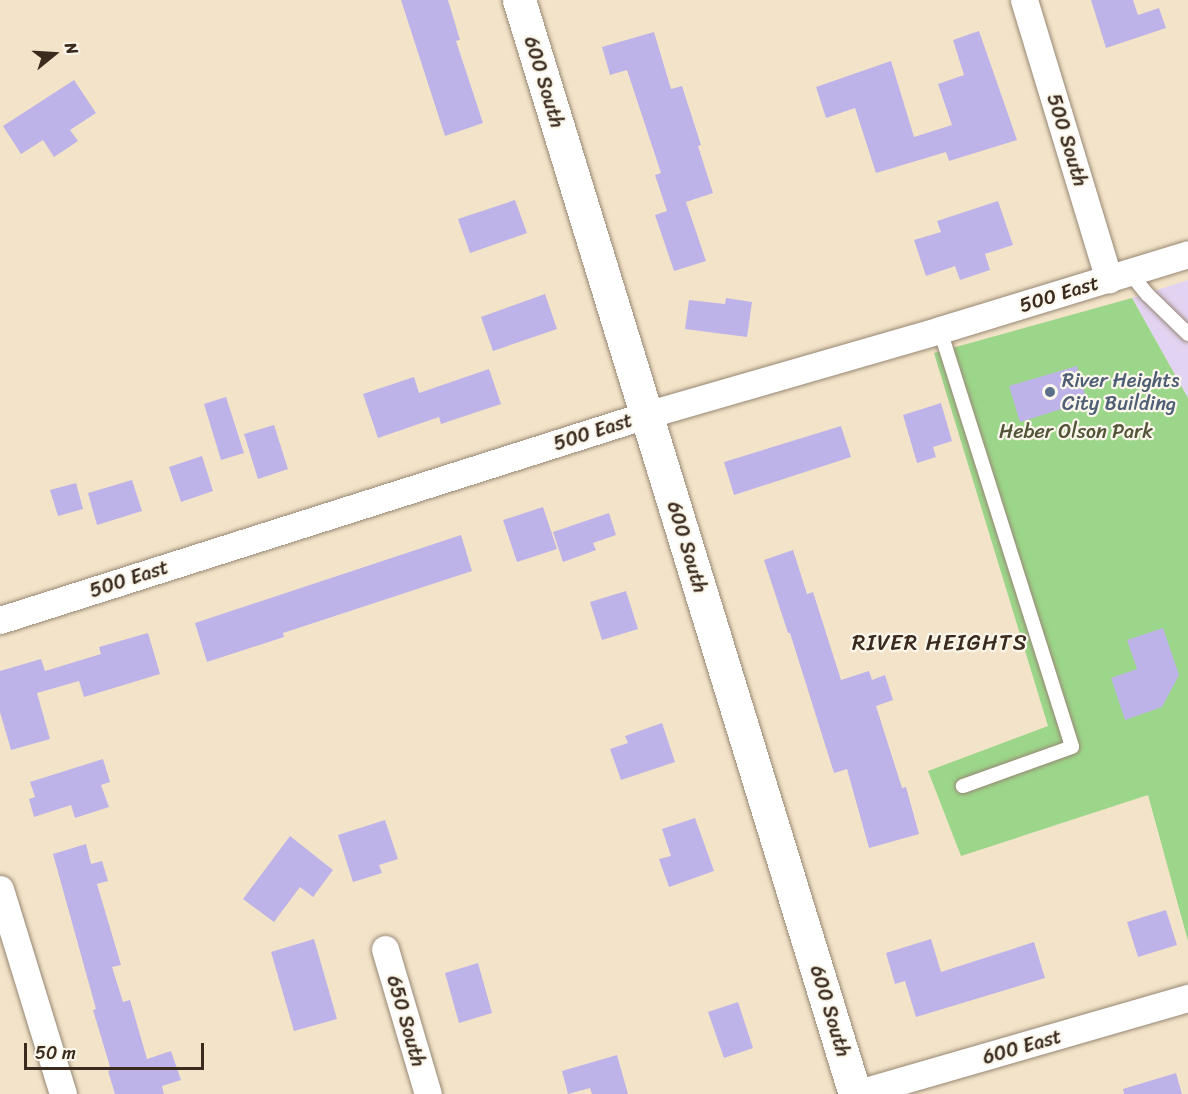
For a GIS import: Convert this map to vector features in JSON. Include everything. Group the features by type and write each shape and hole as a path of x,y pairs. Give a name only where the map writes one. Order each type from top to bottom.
{"street":[{"name":"600 South","path":"519,0 855,1094"},
{"name":"500 South","path":"1024,0 1120,276"},
{"name":"500 East","path":"0,620 646,415 940,330 1188,254"},
{"path":"0,889 63,1094"},
{"name":"650 South","path":"385,949 428,1094"},
{"name":"600 East","path":"855,1094 1188,998"}],"lane":[{"path":"1120,276 1148,295 1188,334"},
{"path":"940,330 1072,747 963,786"}],"shaded area":[{"path":"1188,280 1188,398 1132,298"}],"green space":[{"name":"Heber Olson Park","path":"1132,298 1188,398 1188,941 1148,795 961,856 928,771 1048,726 934,353"}],"building":[{"path":"401,0 448,0 460,40 456,41 483,123 445,136"},
{"path":"1091,0 1133,0 1138,15 1159,8 1166,28 1106,48"},
{"path":"979,31 1017,140 949,161 946,152 876,173 855,108 826,118 816,87 891,61 914,137 952,125 938,84 964,75 953,40"},
{"path":"654,32 671,89 682,86 701,145 698,146 713,193 686,202 706,261 674,271 655,215 667,211 655,175 661,173 627,70 610,75 602,47"},
{"path":"74,80 96,113 70,130 78,141 54,157 43,140 21,154 3,126"},
{"path":"515,200 527,233 470,253 458,219"},
{"path":"998,201 1013,245 985,254 990,270 960,280 955,266 926,276 914,240 941,232 937,221"},
{"path":"545,294 557,329 493,351 481,317"},
{"path":"726,298 752,302 747,337 685,329 689,300 725,304"},
{"path":"1077,366 1087,401 1020,422 1009,386"},
{"path":"489,369 501,404 441,424 439,417 378,438 363,394 414,377 419,393"},
{"path":"226,397 244,453 221,460 204,404"},
{"path":"941,403 952,441 933,447 936,457 917,463 903,415"},
{"path":"274,425 288,469 258,479 244,434"},
{"path":"841,426 851,457 734,495 724,462"},
{"path":"202,456 213,491 181,502 169,467"},
{"path":"132,480 142,511 97,525 88,493"},
{"path":"76,483 83,509 58,516 50,490"},
{"path":"543,507 557,549 517,562 503,520"},
{"path":"609,513 616,535 593,543 596,550 563,562 553,532"},
{"path":"461,535 472,571 283,633 284,637 207,662 195,623"},
{"path":"793,550 807,594 813,592 841,680 869,671 872,680 885,675 893,700 876,706 902,788 906,787 919,834 869,848 847,769 834,773 790,633 788,633 764,560"},
{"path":"626,591 638,629 602,640 590,602"},
{"path":"1163,628 1179,675 1162,707 1125,720 1111,678 1137,669 1127,640"},
{"path":"148,633 160,674 84,697 79,681 37,693 50,739 11,750 0,712 0,671 41,659 45,671 101,654 99,647"},
{"path":"662,723 675,762 621,780 610,749 628,743 625,736"},
{"path":"103,759 110,782 101,785 109,807 75,818 71,805 34,817 29,799 35,797 30,782"},
{"path":"695,818 714,871 669,887 659,859 671,856 662,829"},
{"path":"385,820 398,859 379,865 382,873 353,882 338,835"},
{"path":"290,836 333,870 313,897 300,887 274,922 243,899"},
{"path":"86,844 91,864 102,861 108,881 97,884 121,965 112,967 123,1002 130,1000 147,1059 171,1051 181,1080 162,1086 164,1094 115,1094 108,1071 111,1070 93,1010 96,1009 53,854"},
{"path":"1166,910 1177,945 1138,957 1127,922"},
{"path":"314,939 337,1019 294,1031 271,952"},
{"path":"931,939 941,972 1034,942 1045,978 916,1017 905,981 895,984 886,953"},
{"path":"478,963 492,1013 459,1023 445,973"},
{"path":"738,1002 753,1048 724,1058 708,1012"},
{"path":"617,1055 628,1094 592,1094 590,1088 568,1094 562,1071"},
{"path":"1176,1073 1182,1094 1124,1094 1123,1089"}],"place":[{"name":"River Heights City Building","path":"1050,392"}],"district":[{"name":"RIVER HEIGHTS","path":"940,643"}]}
